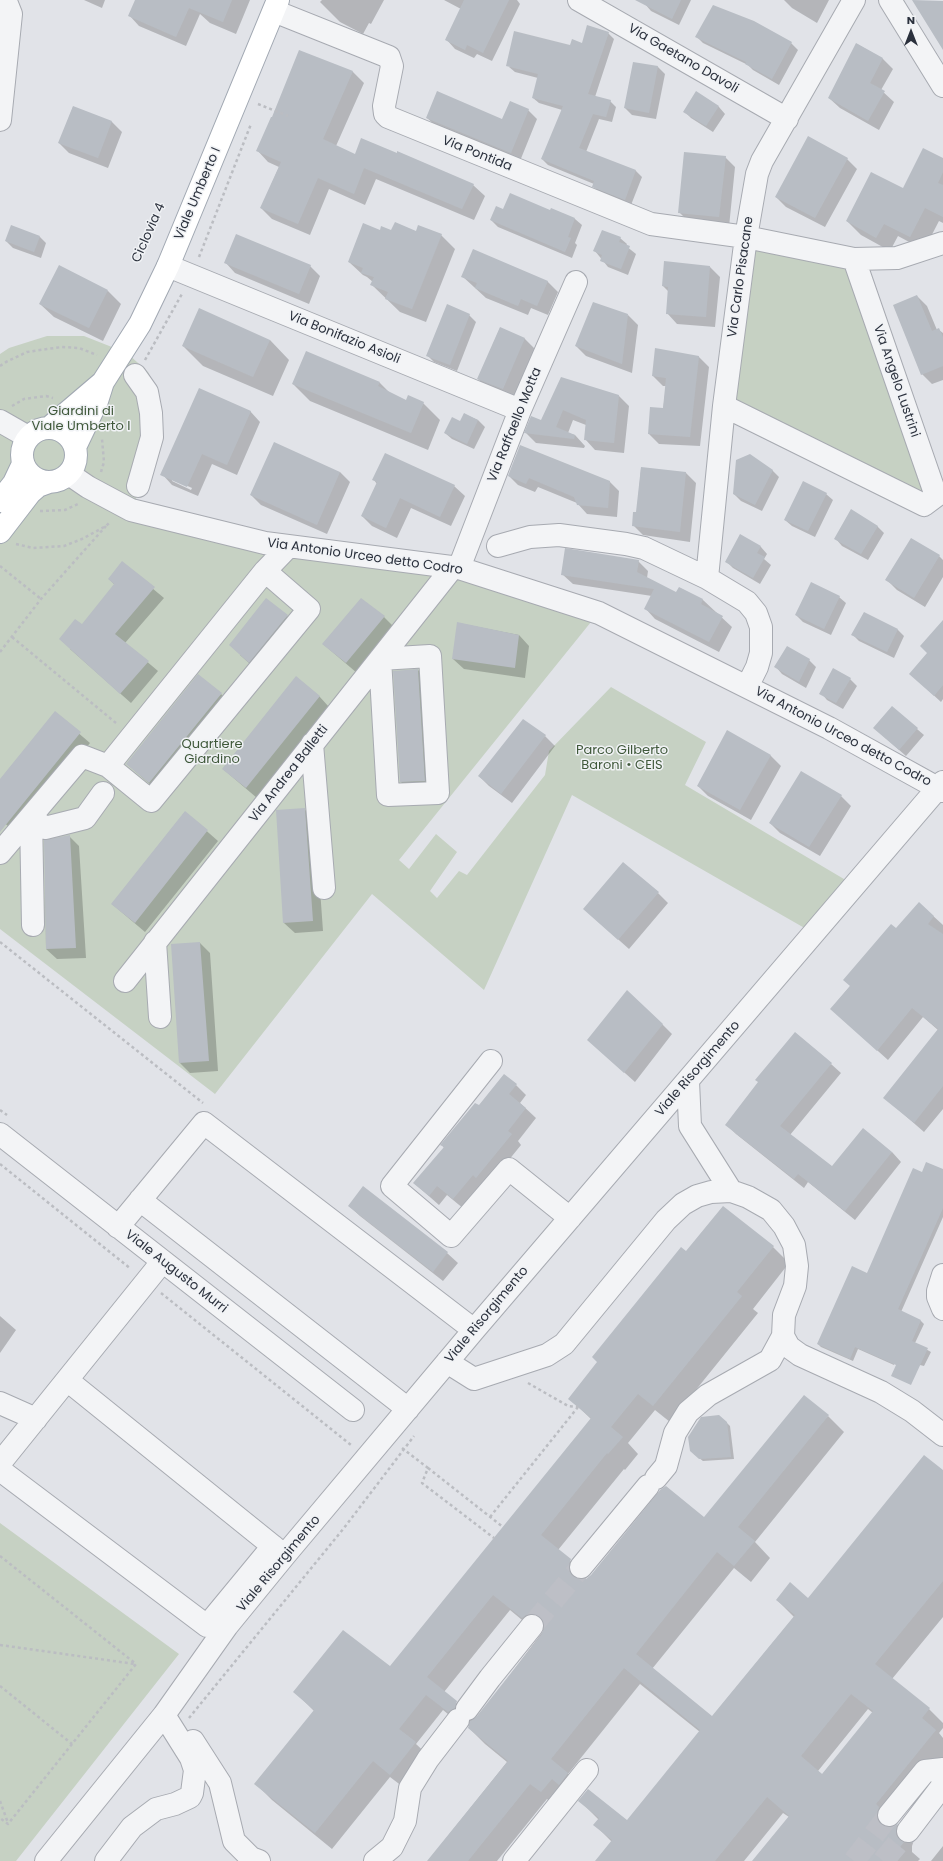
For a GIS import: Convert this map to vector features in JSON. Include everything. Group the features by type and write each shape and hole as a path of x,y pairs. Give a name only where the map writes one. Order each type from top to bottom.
{"main road":[{"name":"Viale Umberto I","path":"75,447 97,401 103,382 140,324 168,266 276,6"},
{"name":"Viale Umberto I","path":"49,428 103,382"},
{"path":"0,501 14,483 23,464 22,450 28,437 34,432 49,428 64,432 70,437 75,447 77,456 74,466 69,474 63,479 38,486 30,493 6,537"},
{"path":"23,464 33,477 49,482"}],"street":[{"path":"0,120 11,14 7,4 3,0"},
{"name":"Via Gaetano Davoli","path":"579,0 786,119"},
{"name":"Via Carlo Pisacane","path":"707,578 724,406 746,237 758,170 854,0"},
{"path":"890,0 943,86"},
{"name":"Via Pontida","path":"276,6 386,54 389,57 392,66 384,106 385,114 388,118 651,224 746,237"},
{"path":"746,237 854,259 897,258 943,243"},
{"name":"Via Angelo Lustrini","path":"724,406 924,505 937,505 936,496 854,259"},
{"name":"Via Bonifazio Asioli","path":"168,266 520,410"},
{"name":"Via Raffaello Motta","path":"456,568 520,410 576,282"},
{"path":"136,375 147,392 151,413 152,437 138,486"},
{"path":"3,415 28,437"},
{"name":"Via Antonio Urceo detto Codro","path":"69,474 88,487 131,510 265,544 456,568 599,613 747,686 942,787"},
{"name":"Via Antonio Urceo detto Codro","path":"498,546 530,537 552,536 626,544 644,548 707,578 747,602 752,606 758,617 761,633 762,653 757,667 747,686"},
{"path":"108,766 265,571 289,546"},
{"name":"Via Andrea Balletti","path":"125,981 380,659 456,568"},
{"path":"32,878 1,852 82,756 108,766 152,801 310,609 265,571"},
{"path":"430,656 438,793 388,795 380,659 430,656"},
{"path":"312,744 324,888"},
{"name":"Viale Risorgimento","path":"46,1861 164,1715 220,1622 279,1550 367,1458 474,1330 942,787"},
{"path":"31,817 45,828 85,818 103,793"},
{"path":"31,817 33,925"},
{"path":"155,942 160,1017"},
{"path":"491,1061 392,1186 451,1236 509,1169 570,1218"},
{"path":"688,1081 690,1126 731,1191"},
{"path":"118,1227 206,1115 474,1330"},
{"name":"Viale Augusto Murri","path":"0,1134 353,1410"},
{"path":"447,1362 474,1379 547,1355 564,1344 623,1270 672,1215 697,1196 712,1192 731,1191 748,1197 771,1210 784,1226 794,1245 797,1266 795,1286 784,1315 783,1336 770,1360 708,1395 688,1412 675,1433 666,1466 581,1567"},
{"path":"140,1200 408,1409"},
{"path":"0,1463 162,1262"},
{"path":"943,1275 938,1291 938,1297 943,1309"},
{"path":"783,1336 789,1347 800,1355 881,1392 912,1411 943,1435"},
{"path":"67,1380 279,1550"},
{"path":"0,1403 36,1419"},
{"path":"0,1470 207,1626 220,1622"},
{"path":"375,1861 392,1847 405,1821 410,1788 428,1759 532,1626"},
{"path":"164,1715 191,1738 203,1755 204,1789"},
{"path":"164,1715 191,1758 204,1789 234,1841 251,1858 259,1861"},
{"path":"514,1861 587,1770"},
{"path":"899,1823 925,1771 942,1774"},
{"path":"106,1861 132,1827 156,1809 175,1804 204,1789"}],"path":[{"path":"256,111 258,104 288,116"},
{"path":"192,276 253,118"},
{"path":"0,366 27,352 62,347 79,348 98,355 93,360"},
{"path":"3,415 24,399 46,396 58,399"},
{"path":"0,652 41,599 113,518"},
{"path":"6,537 33,548 64,546 82,540 106,526"},
{"path":"0,566 41,599"},
{"path":"12,637 132,736"},
{"path":"0,942 206,1115"},
{"path":"0,1164 386,1472"},
{"path":"490,1517 578,1407 568,1406 524,1381"},
{"path":"181,1728 344,1528 404,1449 503,1527"},
{"path":"428,1468 422,1483 494,1538"},
{"path":"0,1561 1,1557 136,1664"},
{"path":"0,1645 136,1664"},
{"path":"8,1824 136,1664"},
{"path":"0,1686 72,1744"},
{"path":"0,1801 8,1824"},
{"path":"0,1818 8,1824"}],"green space":[{"path":"746,237 854,259 936,496 924,505 724,406"},
{"name":"Quartiere Giardino","path":"47,336 84,336 127,353 148,372 157,389 151,470 128,514 457,573 595,617 399,860 409,869 436,834 457,852 430,891 437,898 459,871 467,875 545,775 549,751 611,687 706,742 685,785 849,882 808,930 572,795 484,990 372,894 215,1094 0,929 0,354 9,348"},
{"path":"0,1523 179,1654 16,1861 0,1861"}],"building":[{"path":"135,0 232,0 223,22 189,8 176,37 128,16"},
{"path":"464,0 509,0 483,53 467,45 465,50 445,40"},
{"path":"635,0 681,0 672,19"},
{"path":"912,0 943,1 943,50"},
{"path":"713,5 754,21 792,42 772,79 745,64 746,62 695,37"},
{"path":"587,25 609,32 588,94 611,100 606,117 593,114 579,148 636,170 625,200 592,187 594,181 541,159 563,106 532,98 538,74 506,66 514,31 570,45 572,39 582,43"},
{"path":"856,43 883,58 870,83 885,91 868,121 828,98"},
{"path":"299,50 353,71 323,139 355,154 361,138 397,153 397,151 474,184 462,209 364,168 354,194 318,178 298,224 260,208 281,162 256,151 272,117"},
{"path":"633,62 658,66 649,113 624,108"},
{"path":"437,91 502,119 510,101 529,109 511,153 426,118"},
{"path":"696,91 719,106 706,126 683,112"},
{"path":"73,106 112,121 98,158 58,143"},
{"path":"808,136 848,158 815,218 775,197"},
{"path":"923,148 943,158 943,172 938,183 943,185 943,217 925,208 910,237 884,224 876,238 846,221 871,172 903,188"},
{"path":"684,152 726,156 719,217 678,213"},
{"path":"510,193 550,210 551,208 575,218 568,237 571,238 565,252 490,220 496,206 503,209"},
{"path":"395,222 416,231 418,225 442,234 412,309 385,299 388,292 370,285 374,277 361,273 363,268 348,262 363,223 380,230 381,226 391,230"},
{"path":"11,225 40,236 34,252 5,241"},
{"path":"602,230 621,237 619,242 630,246 621,269 600,261 602,255 593,251"},
{"path":"236,234 311,265 299,294 224,263"},
{"path":"473,249 548,281 537,306 521,299 518,306 475,288 477,283 461,277"},
{"path":"664,261 710,266 706,317 666,314 668,287 662,286"},
{"path":"59,265 108,290 89,328 39,304"},
{"path":"917,295 932,331 939,328 943,337 943,366 921,375 893,305"},
{"path":"593,302 628,314 622,364 575,346"},
{"path":"447,304 470,314 450,365 426,356"},
{"path":"199,308 270,340 253,377 182,346"},
{"path":"500,327 525,338 503,389 477,379"},
{"path":"655,348 699,356 690,437 648,434 650,407 663,408 666,378 652,376"},
{"path":"306,351 380,382 378,386 406,400 408,395 424,402 411,433 292,384"},
{"path":"561,377 619,395 614,443 584,440 586,420 563,410 556,427 575,435 574,439 524,433 531,416 541,420"},
{"path":"199,388 251,411 227,465 202,454 187,487 160,475"},
{"path":"464,413 478,420 467,444 444,433 452,417 460,421"},
{"path":"274,442 340,472 317,525 250,495"},
{"path":"520,445 610,481 608,508 577,505 574,497 529,478 526,484 508,476"},
{"path":"385,453 455,485 440,517 400,498 386,528 361,516 377,482 372,480"},
{"path":"750,454 773,470 755,505 733,494 736,460"},
{"path":"641,467 686,472 680,532 632,526 633,512 636,512"},
{"path":"803,481 827,493 808,531 784,520"},
{"path":"851,509 878,526 861,554 834,539"},
{"path":"740,534 761,546 757,553 765,557 753,578 725,562"},
{"path":"911,538 940,555 914,598 885,580"},
{"path":"565,548 639,560 637,572 676,592 679,587 703,599 701,604 723,616 709,642 644,609 654,589 561,575"},
{"path":"122,561 155,587 115,634 149,661 120,694 59,639 75,619 82,624 114,584 108,579"},
{"path":"811,582 840,596 824,629 795,615"},
{"path":"266,598 288,615 249,663 229,645"},
{"path":"361,598 385,616 346,663 322,644"},
{"path":"864,612 898,629 887,652 851,635"},
{"path":"943,620 943,685 934,696 909,674 927,653 920,646"},
{"path":"457,622 519,635 515,668 452,659"},
{"path":"787,646 810,659 799,682 774,667"},
{"path":"833,668 851,678 836,703 819,694"},
{"path":"418,669 425,781 400,782 393,671"},
{"path":"198,674 222,693 149,783 126,764"},
{"path":"296,676 320,696 246,788 222,769"},
{"path":"892,706 918,728 899,750 873,728"},
{"path":"55,711 81,732 0,832 0,779"},
{"path":"523,719 546,735 501,794 478,776"},
{"path":"727,730 771,755 740,810 697,786"},
{"path":"801,771 842,795 809,847 769,823"},
{"path":"305,808 313,921 283,923 276,810"},
{"path":"185,811 208,830 135,923 111,904"},
{"path":"70,835 76,948 46,949 44,840"},
{"path":"623,862 659,892 618,940 583,909"},
{"path":"919,902 934,916 928,924 943,934 943,1086 914,1123 883,1098 938,1029 912,1008 877,1051 830,1009 850,986 843,980 891,924 896,928"},
{"path":"200,942 209,1061 179,1063 171,944"},
{"path":"627,990 663,1024 624,1073 587,1040"},
{"path":"795,1032 832,1063 780,1126 832,1166 863,1128 892,1152 845,1211 798,1174 794,1179 725,1125 758,1082 755,1080"},
{"path":"504,1074 517,1084 509,1094 526,1108 508,1131 512,1134 476,1178 473,1175 453,1199 437,1186 429,1196 413,1183 444,1147 440,1145 475,1103 479,1105"},
{"path":"926,1162 943,1169 943,1208 898,1309 921,1320 912,1341 928,1348 911,1385 891,1376 896,1365 855,1347 850,1359 817,1344 852,1266 867,1273 913,1168 922,1172"},
{"path":"363,1186 448,1252 433,1272 348,1206"},
{"path":"723,1206 774,1246 737,1292 742,1296 653,1406 638,1394 611,1427 623,1437 608,1454 607,1453 541,1535 571,1559 569,1571 573,1576 579,1579 586,1579 591,1575 660,1490 666,1486 704,1517 804,1395 829,1415 738,1527 755,1541 734,1566 717,1552 636,1654 712,1716 795,1615 776,1600 790,1582 808,1598 924,1455 943,1470 943,1581 875,1664 930,1708 922,1718 936,1730 876,1804 879,1807 877,1820 887,1827 893,1827 898,1823 896,1835 904,1842 889,1861 752,1861 789,1816 767,1797 715,1861 595,1861 612,1840 593,1825 599,1818 578,1801 588,1789 627,1820 700,1730 624,1668 551,1759 568,1773 559,1785 552,1779 541,1792 530,1784 468,1861 427,1861 508,1761 468,1728 470,1721 477,1716 542,1634 544,1628 543,1621 540,1616 528,1614 522,1618 493,1595 427,1677 457,1701 455,1708 448,1712 426,1695 399,1729 416,1742 390,1775 373,1761 315,1833 254,1784 314,1710 293,1692 343,1630 390,1666 591,1418 568,1399 597,1362 592,1357 681,1247 686,1251","holes":["851,1694 873,1711 822,1774 801,1756"]},
{"path":"719,1415 727,1422 731,1457 699,1459 690,1451 688,1437 701,1417"}],"tunnel":[{"path":"532,1626 581,1567"},
{"path":"854,1861 889,1815"},
{"path":"883,1861 908,1831"}],"park label":[{"name":"Giardini di Viale Umberto I","path":"81,420"},
{"name":"Parco Gilberto Baroni • CEIS","path":"622,758"}]}
